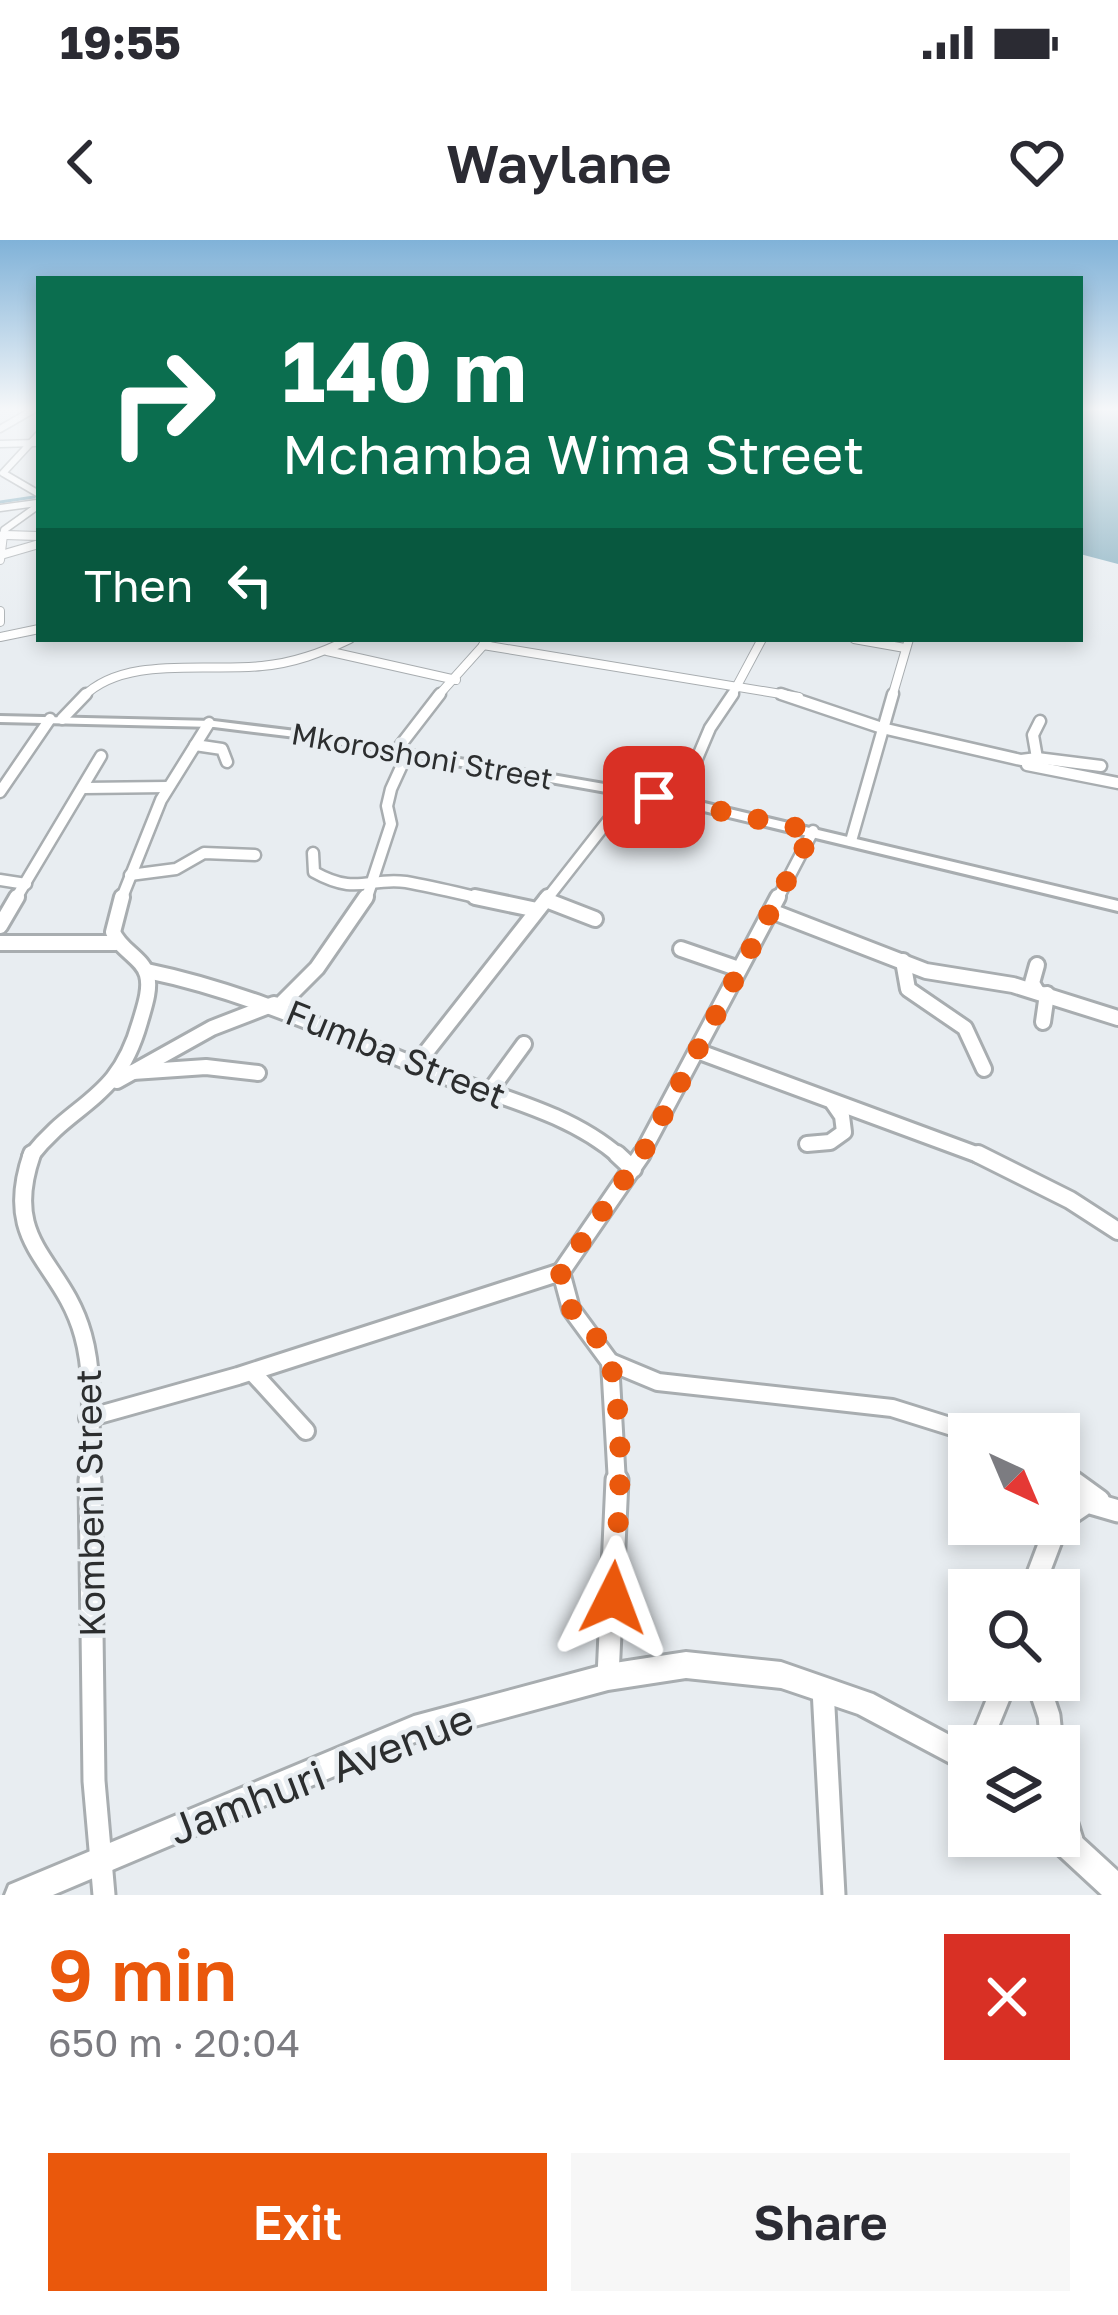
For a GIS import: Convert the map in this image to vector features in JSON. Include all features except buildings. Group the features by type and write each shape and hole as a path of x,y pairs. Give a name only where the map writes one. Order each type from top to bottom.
{"street":[{"path":"0,508 36,502"},
{"path":"1,556 9,524 36,503"},
{"path":"4,536 36,540"},
{"path":"1,556 36,541"},
{"path":"0,610 0,622"},
{"path":"0,637 36,630"},
{"path":"0,792 56,719 95,685 118,675 275,664 344,642"},
{"path":"108,1086 212,1028 277,1005 348,930 364,903 391,824 387,806 401,753 417,720 486,642 734,690 817,701 882,728 930,735 1076,778 1118,783"},
{"path":"680,801 701,746 764,642"},
{"path":"851,841 907,643"},
{"path":"327,651 456,680"},
{"name":"Mkoroshoni Street","path":"0,718 209,724 401,753 680,801 1118,906"},
{"path":"1036,758 1033,735 1040,721"},
{"path":"146,971 116,943 112,923 168,787 209,724"},
{"path":"195,745 222,749 226,762"},
{"path":"0,926 101,756"},
{"path":"1011,758 1101,766"},
{"path":"84,788 168,787"},
{"path":"416,1065 629,794"},
{"path":"608,1676 618,1497 610,1362 601,1343 568,1310 559,1292 561,1272 633,1169 813,831"},
{"path":"130,874 176,869 204,853 255,855"},
{"path":"314,853 318,876 368,887 399,881 595,919"},
{"path":"0,880 26,884"},
{"path":"771,911 939,974 1035,989 1116,1016"},
{"path":"0,943 116,943"},
{"path":"681,949 739,969"},
{"path":"903,961 908,988 965,1028 984,1069"},
{"path":"1037,964 1035,989 1043,1022"},
{"name":"Fumba Street","path":"146,971 277,1005 489,1092 611,1149 633,1169"},
{"name":"Kombeni Street","path":"104,1895 94,1781 88,1356 83,1329 59,1288 10,1238 13,1191 37,1144 122,1072 148,983 146,971"},
{"path":"489,1092 524,1044"},
{"path":"697,1051 1009,1165 1062,1192 1118,1231"},
{"path":"133,1072 206,1067 258,1073"},
{"path":"807,1144 830,1142 844,1132 842,1116 832,1102"},
{"path":"88,1418 254,1374 389,1325 472,1304 561,1272"},
{"path":"610,1362 658,1382 892,1408 948,1426"},
{"path":"254,1374 306,1431"},
{"path":"1080,1487 1109,1507"},
{"name":"Jamhuri Avenue","path":"19,1895 414,1729 608,1676 686,1664 781,1675 864,1703 948,1749"},
{"path":"823,1689 835,1895"},
{"path":"1080,1855 1118,1890"}],"water":[{"path":"1083,487 1118,487 1118,564 1083,555"}],"waterway":[{"path":"0,502 34,497"}],"route":[{"path":"613,1598 618,1497 610,1362 601,1343 568,1310 559,1292 561,1272 647,1146 813,831 654,797"}]}
